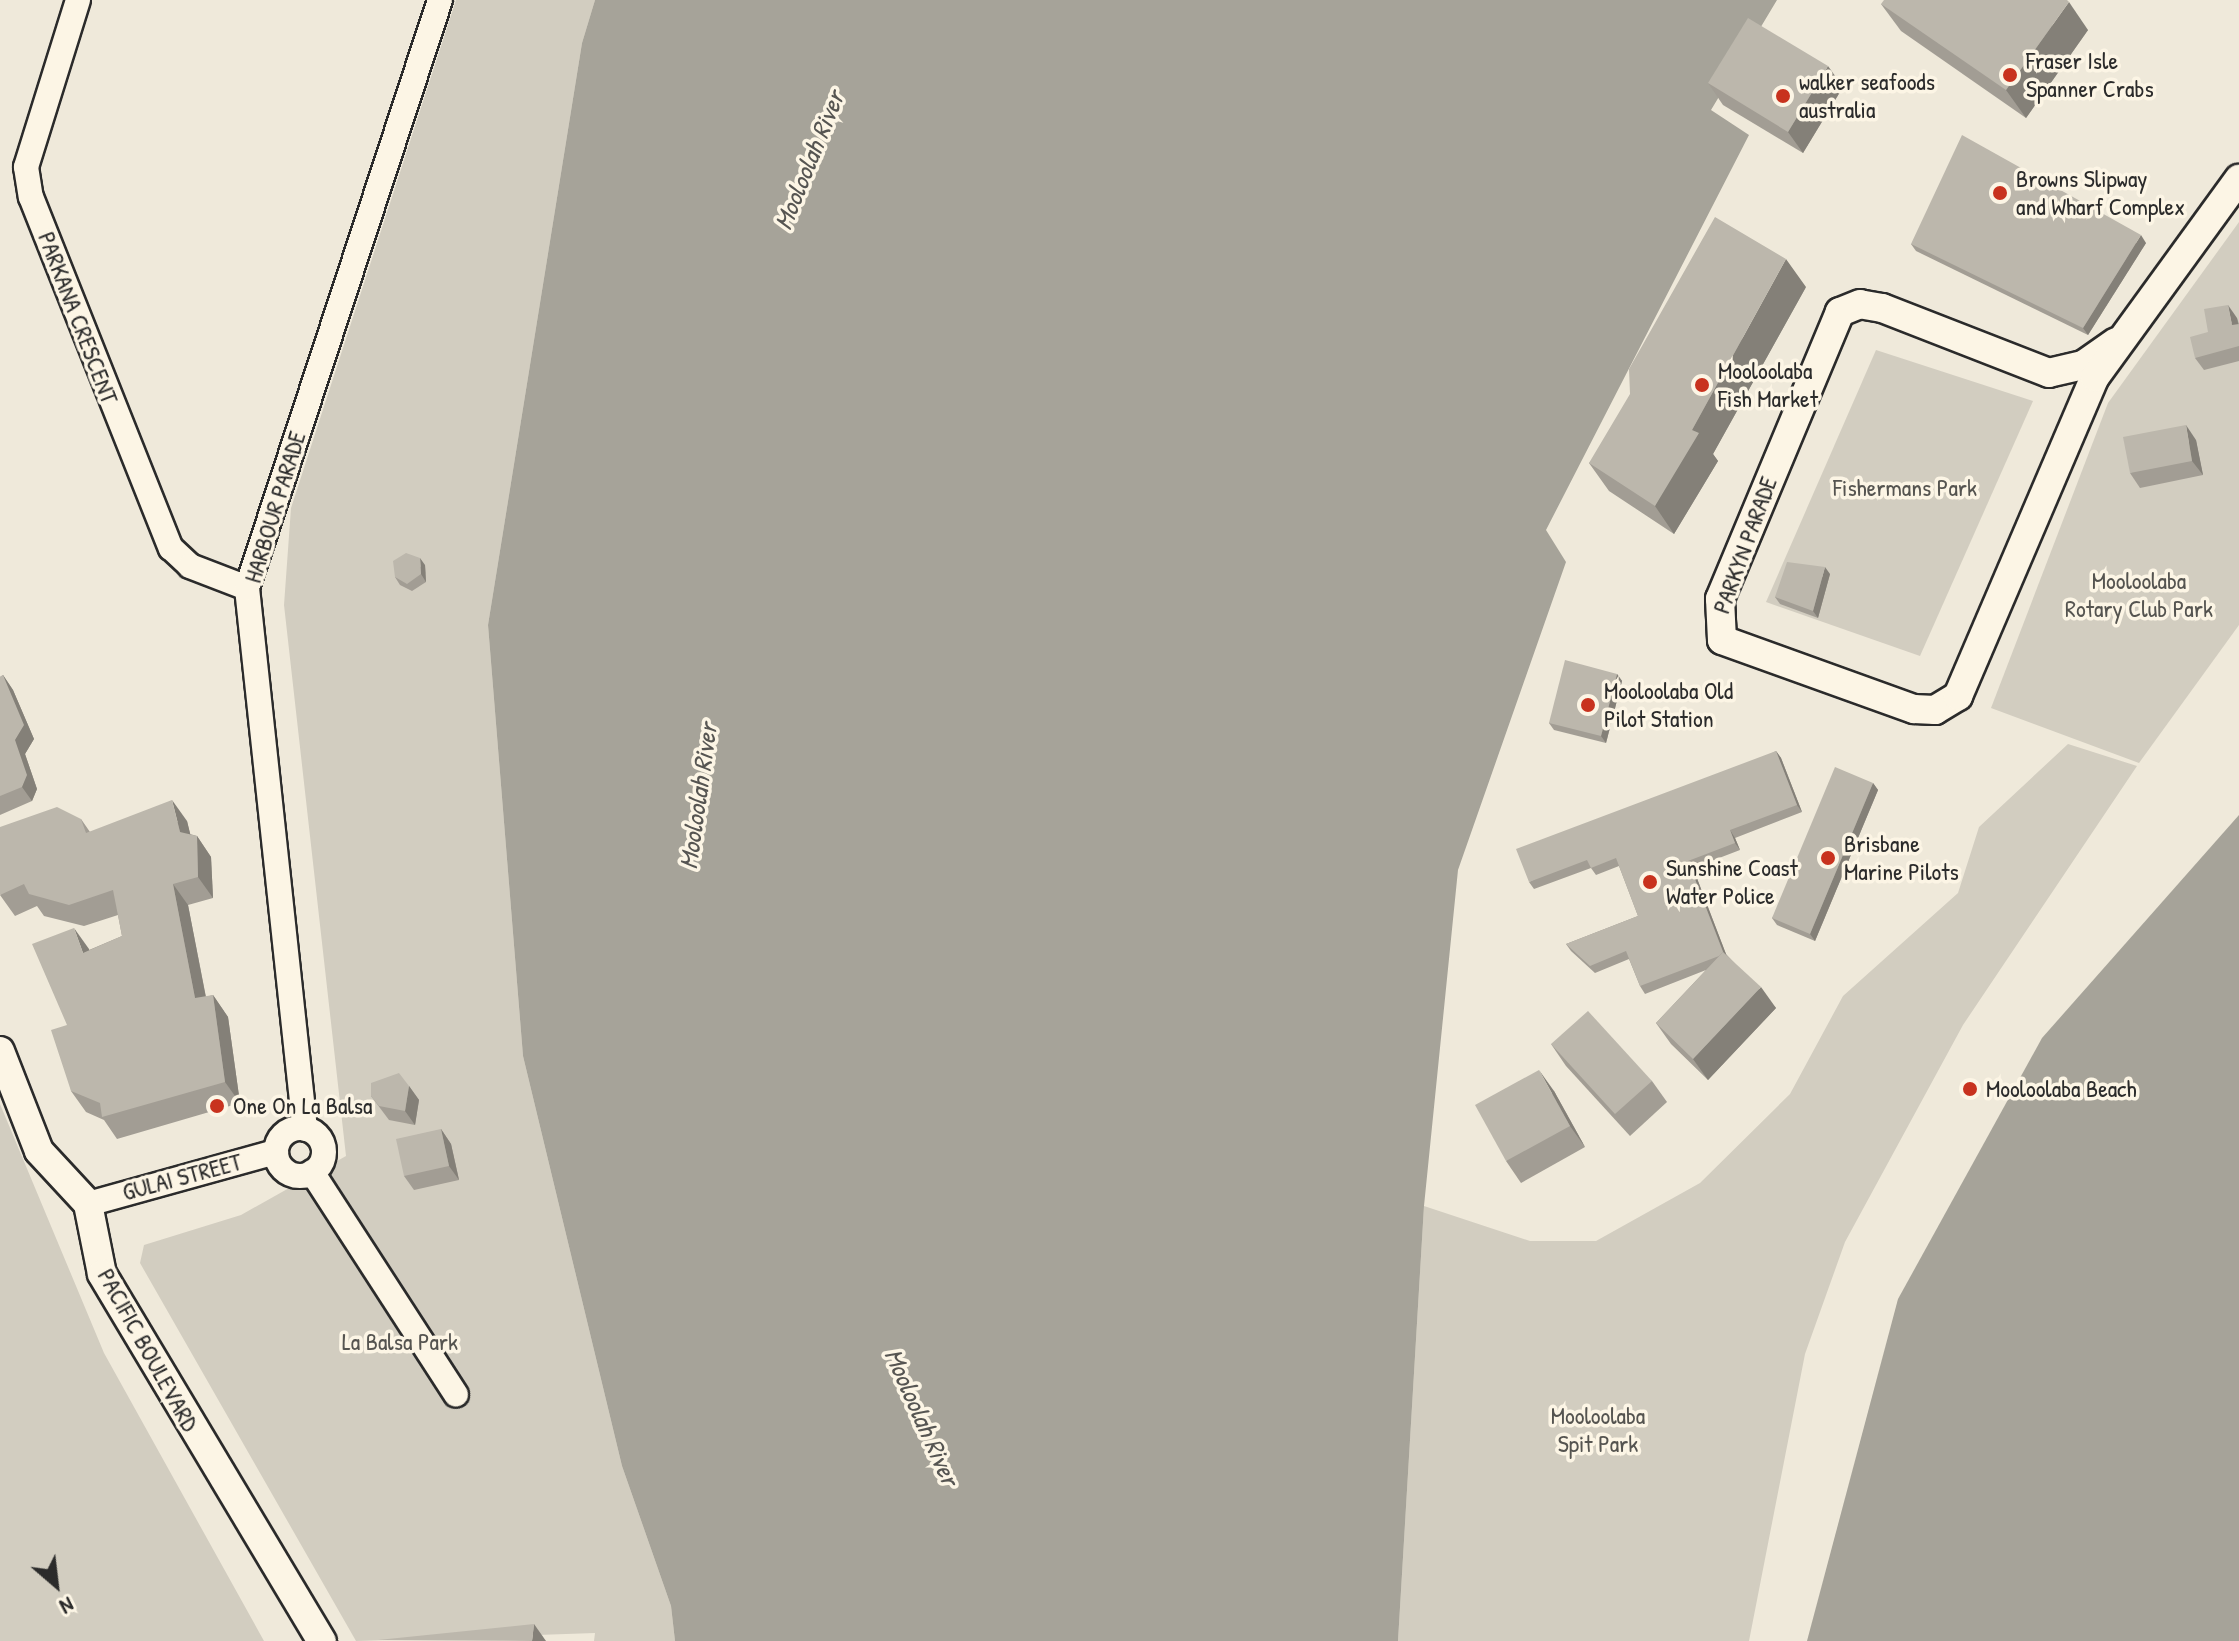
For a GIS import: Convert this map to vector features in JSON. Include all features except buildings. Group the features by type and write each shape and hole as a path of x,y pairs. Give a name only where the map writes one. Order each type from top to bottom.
{"street":[{"name":"PARKANA CRESCENT","path":"78,0 26,167 31,197 171,548 190,566 247,588"},
{"name":"HARBOUR PARADE","path":"305,1129 247,588 440,0"},
{"name":"PARKYN PARADE","path":"2116,342 2083,365 2049,373 1882,308 1860,304 1840,312 1720,599 1722,640 1914,709 1947,704 1965,684 2069,427 2116,342 2239,179"},
{"path":"2049,373 2068,403 2069,427"},
{"path":"0,1051 39,1151 88,1204"},
{"path":"305,1129 324,1151 312,1172 291,1174 276,1152 285,1134 305,1129"},
{"name":"GULAI STREET","path":"88,1204 276,1152"},
{"path":"312,1172 456,1395"},
{"name":"PACIFIC BOULEVARD","path":"88,1204 102,1274 322,1641"}],"green space":[{"name":"La Balsa Park","path":"456,0 595,0 582,43 488,625 523,1056 622,1466 671,1606 675,1641 594,1641 595,1633 356,1641 140,1263 144,1245 241,1215 346,1156 284,605 291,508"},
{"name":"Mooloolaba Rotary Club Park","path":"2239,222 2239,625 2139,763 1991,708 2108,403"},
{"name":"Fishermans Park","path":"1876,350 2033,401 1920,656 1766,602"},
{"name":"Mooloolaba Spit Park","path":"2068,744 2137,766 1963,1025 1845,1242 1805,1354 1749,1641 1398,1641 1424,1206 1530,1241 1596,1241 1700,1183 1790,1094 1843,996 1958,893 1979,827"},
{"path":"0,1104 104,1353 264,1641 0,1641"}],"water":[{"name":"Mooloolah River","path":"595,0 1777,0 1711,110 1749,135 1546,530 1566,562 1458,870 1424,1206 1398,1641 675,1641 671,1606 622,1466 523,1056 488,625 582,43"},
{"path":"2239,815 2239,1641 1807,1641 1898,1299 2042,1038"}],"place":[{"name":"Fraser Isle Spanner Crabs","path":"2010,75"},
{"name":"walker seafoods australia","path":"1783,96"},
{"name":"Browns Slipway and Wharf Complex","path":"2000,193"},
{"name":"Mooloolaba Fish Market","path":"1702,385"},
{"name":"Mooloolaba Old Pilot Station","path":"1588,705"},
{"name":"Brisbane Marine Pilots","path":"1828,858"},
{"name":"Sunshine Coast Water Police","path":"1650,882"},
{"name":"Mooloolaba Beach","path":"1970,1089"},
{"name":"One On La Balsa","path":"217,1106"}]}
